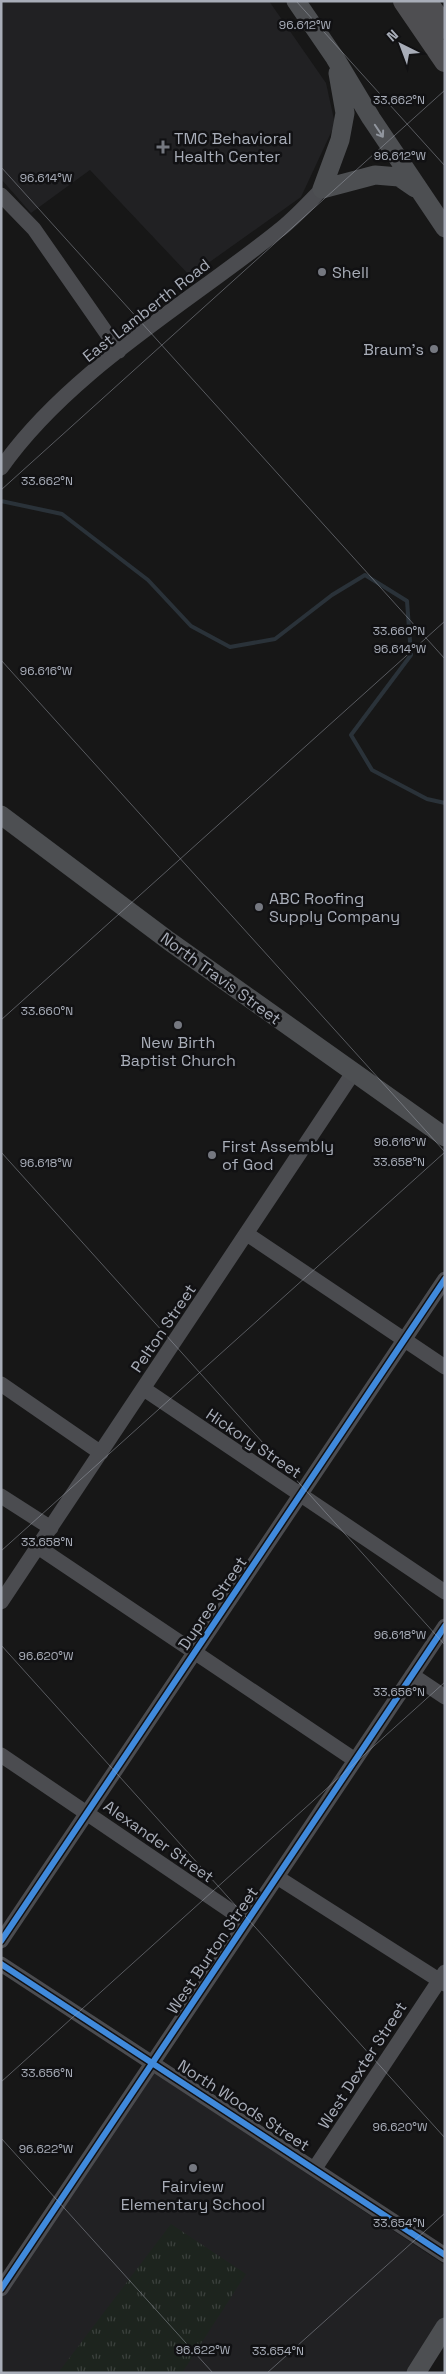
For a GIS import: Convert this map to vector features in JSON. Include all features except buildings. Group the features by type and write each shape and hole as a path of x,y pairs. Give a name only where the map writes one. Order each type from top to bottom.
{"highway":[{"path":"404,1 445,62"},
{"path":"426,1 445,28"}],"main road":[{"path":"296,1 335,58 371,118 445,228"},
{"path":"322,189 340,140 345,112 335,58"},
{"path":"322,189 375,175 399,177 420,191"},
{"name":"North Travis Street","path":"1,815 169,941 353,1074 445,1137"},
{"path":"416,2373 445,2327"}],"street":[{"name":"East Lamberth Road","path":"1,468 21,439 51,407 119,351 280,230 322,189"},
{"path":"1,195 34,229 119,351"},
{"name":"Pelton Street","path":"1,1602 353,1074"},
{"path":"247,1234 445,1367"},
{"name":"Dupree Street","path":"1,1941 445,1279"},
{"path":"1,1384 101,1453"},
{"name":"Hickory Street","path":"144,1389 445,1592"},
{"path":"1,1496 51,1528"},
{"path":"38,1547 355,1760"},
{"name":"West Burton Street","path":"1,2289 445,1626"},
{"path":"412,1675 445,1697"},
{"name":"Alexander Street","path":"1,1755 247,1922"},
{"path":"277,1877 443,1979"},
{"name":"North Woods Street","path":"1,1964 315,2168 445,2256"},
{"name":"West Dexter Street","path":"315,2168 443,1979"}],"shaded area":[{"name":"TMC Behavioral Health Center","path":"1,1 269,1 326,83 335,124 301,197 190,276 90,170 31,213 1,179"},
{"name":"Fairview Elementary School","path":"152,2071 445,2265 445,2316 410,2373 1,2373 1,2299"}],"green space":[{"path":"171,2224 246,2274 182,2373 58,2373"}],"waterway":[{"path":"1,501 62,514 148,580 191,626 230,647 275,639 332,595 365,575 407,601 411,655 351,735 372,770 427,799 445,803"}],"cycle path":[{"path":"1,1941 445,1279"},
{"path":"1,2289 445,1626"},
{"path":"1,1964 445,2255"}],"place":[{"name":"TMC Behavioral Health Center","path":"163,147"},
{"name":"Shell","path":"322,272"},
{"name":"Braum's","path":"434,349"},
{"name":"ABC Roofing Supply Company","path":"259,907"},
{"name":"New Birth Baptist Church","path":"178,1025"},
{"name":"First Assembly of God","path":"212,1155"},
{"name":"Fairview Elementary School","path":"193,2168"}]}
